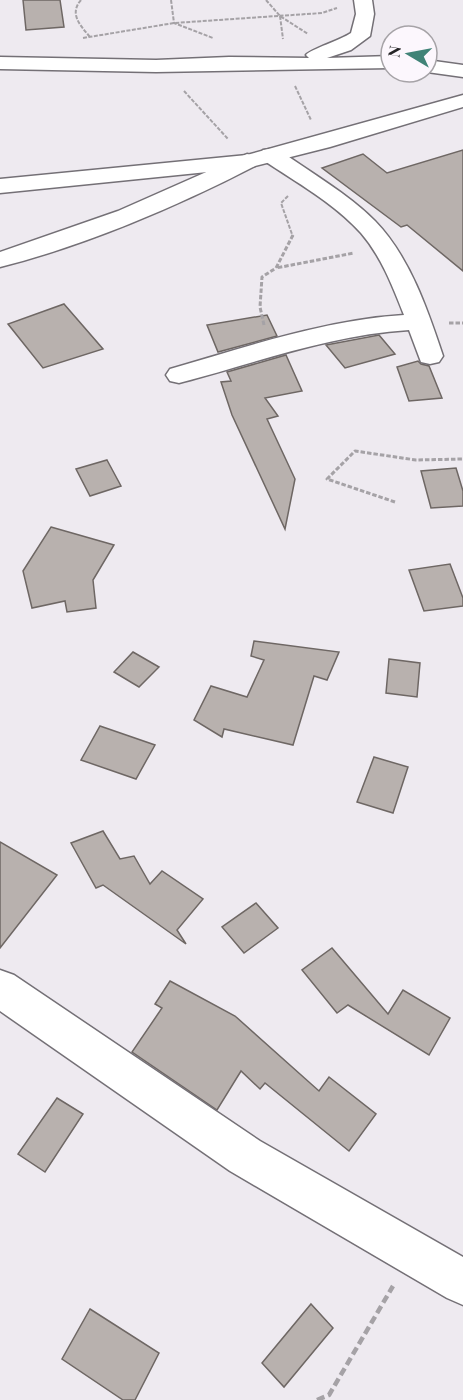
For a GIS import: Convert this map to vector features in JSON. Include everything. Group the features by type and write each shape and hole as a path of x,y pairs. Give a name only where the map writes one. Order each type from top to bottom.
{"street":[{"path":"285,65 344,46 360,36 365,14 363,0"},
{"path":"0,63 156,66 229,63 285,65 379,62"},
{"path":"439,68 463,71"},
{"path":"0,186 247,161 463,101"},
{"path":"272,155 348,209 369,229 403,285 420,322 430,356"},
{"path":"0,260 114,222 198,188 247,161"},
{"path":"179,375 277,346 390,323 420,322"},
{"path":"0,988 245,1156 463,1282"}],"path":[{"path":"79,39 174,23 322,13 342,7"},
{"path":"276,268 293,236 281,203 304,177"},
{"path":"277,346 265,327 260,307 262,277 276,268 382,248"},
{"path":"395,502 327,479 355,452 416,460 463,459"},
{"path":"317,1400 329,1395 411,1254"}],"building":[{"path":"23,0 60,0 64,27 26,30"},
{"path":"463,150 463,271 407,225 401,227 322,168 363,154 387,173"},
{"path":"64,304 103,349 43,368 8,324"},
{"path":"267,315 277,336 218,352 207,325"},
{"path":"379,335 395,354 345,368 326,345"},
{"path":"286,355 302,391 265,398 278,416 267,419 295,479 285,529 232,415 221,382 231,381 227,372"},
{"path":"418,361 429,366 442,398 409,401 397,367"},
{"path":"107,460 121,486 90,496 76,469"},
{"path":"456,468 463,491 463,506 431,508 421,471"},
{"path":"51,527 114,545 93,580 96,608 67,612 65,601 32,608 23,571"},
{"path":"450,564 463,598 463,606 424,611 409,570"},
{"path":"254,641 339,652 327,680 314,676 293,745 224,729 222,737 194,720 211,686 247,697 264,660 251,656"},
{"path":"133,652 159,667 139,687 114,672"},
{"path":"389,659 420,663 417,697 386,693"},
{"path":"100,726 155,745 136,779 81,760"},
{"path":"374,757 408,767 393,813 357,802"},
{"path":"103,831 120,859 134,856 150,884 162,871 203,899 177,930 186,944 103,885 96,888 71,843"},
{"path":"0,842 57,875 0,948"},
{"path":"256,903 278,928 244,953 222,927"},
{"path":"332,948 388,1014 403,990 450,1018 429,1055 348,1005 337,1013 302,970"},
{"path":"170,981 235,1016 319,1091 329,1077 376,1114 349,1151 265,1083 260,1089 241,1071 217,1110 132,1052 162,1008 155,1004"},
{"path":"57,1098 83,1114 45,1172 18,1154"},
{"path":"311,1304 333,1328 284,1387 262,1363"},
{"path":"90,1309 159,1353 135,1400 123,1400 62,1359"}]}
